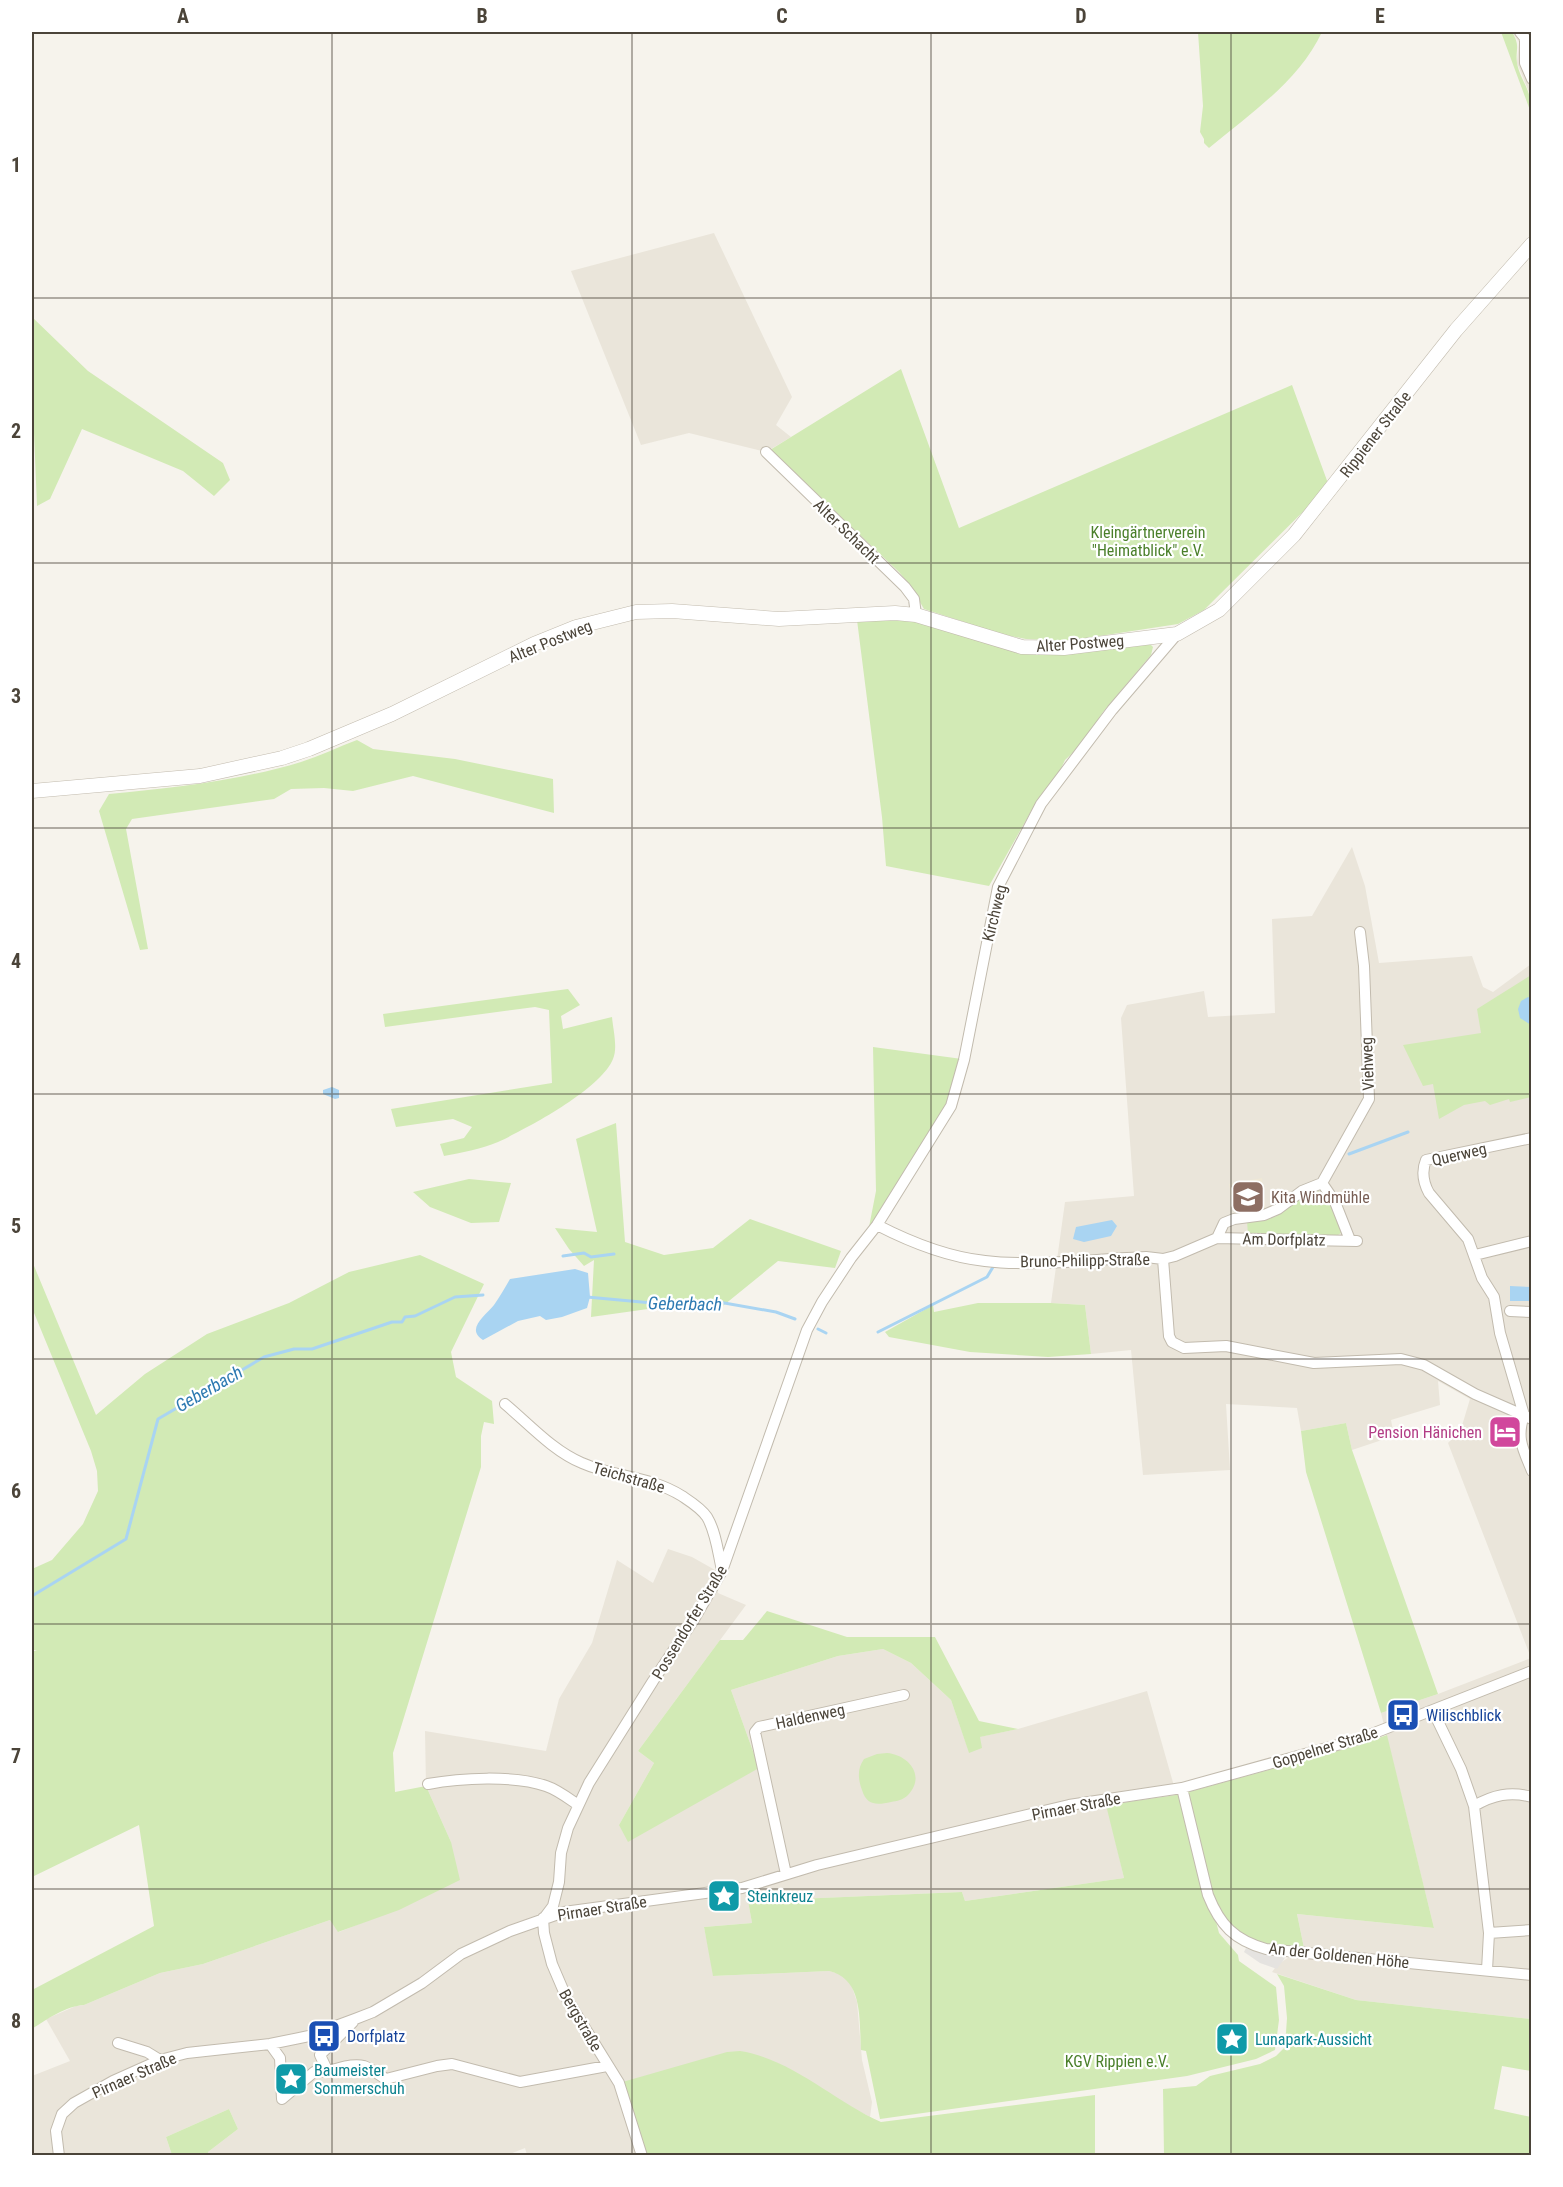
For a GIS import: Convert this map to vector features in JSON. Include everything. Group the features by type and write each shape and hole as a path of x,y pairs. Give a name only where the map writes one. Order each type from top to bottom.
{"street":[{"path":"1525,34 1525,63 1532,79"},
{"name":"Rippiener Straße","path":"1177,634 1211,616 1294,535 1456,330 1532,244"},
{"name":"Alter Schacht","path":"766,452 905,587 914,599 916,615"},
{"name":"Alter Postweg","path":"32,791 201,776 282,758 392,714 534,644 576,627 636,612 672,611 779,619 916,615 1022,647 1064,648 1177,634"},
{"name":"Kirchweg","path":"877,1225 951,1106 964,1059 998,888 1041,804 1112,710 1177,634"},
{"name":"Viehweg","path":"1322,1184 1369,1099 1364,966 1360,932"},
{"name":"Querweg","path":"1528,1417 1500,1333 1494,1297 1482,1278 1468,1239 1425,1186 1422,1170 1426,1160 1532,1138"},
{"name":"Am Dorfplatz","path":"1163,1259 1217,1238 1354,1240 1335,1202 1322,1184 1302,1191 1278,1209 1264,1215 1233,1219 1224,1223 1217,1238"},
{"name":"Bruno-Philipp-Straße","path":"877,1225 905,1240 984,1261 1028,1263 1146,1257 1163,1259 1169,1336 1172,1342 1184,1348 1226,1346 1314,1363 1401,1359 1424,1365 1475,1394 1528,1417"},
{"name":"Possendorfer Straße","path":"543,1918 553,1906 559,1882 561,1853 578,1805 589,1783 693,1621 722,1571 807,1330 839,1276 877,1225"},
{"path":"1475,1255 1532,1241"},
{"path":"1510,1311 1532,1312"},
{"name":"Teichstraße","path":"505,1404 545,1438 581,1463 643,1478 671,1489 694,1504 706,1516 714,1532 722,1571"},
{"path":"1528,1417 1519,1428 1519,1437 1532,1471"},
{"name":"Goppelner Straße","path":"1182,1788 1359,1739 1532,1671"},
{"name":"Haldenweg","path":"786,1874 755,1732 759,1727 904,1695"},
{"path":"1433,1711 1461,1768 1474,1806 1489,1933 1487,1970"},
{"path":"428,1784 481,1778 531,1782 546,1786 578,1805"},
{"name":"Pirnaer Straße","path":"59,2156 56,2131 62,2115 74,2103 113,2081 160,2060 206,2049 270,2044 309,2036 355,2019 373,2012 422,1983 461,1954 543,1918 564,1912 742,1888 786,1874 1069,1805 1182,1788"},
{"name":"An der Goldenen Höhe","path":"1182,1788 1208,1895 1214,1910 1235,1936 1248,1944 1266,1949 1532,1975"},
{"path":"1474,1806 1487,1798 1503,1794 1519,1793 1532,1797"},
{"name":"Bergstraße","path":"543,1918 544,1933 552,1964 567,2000 596,2043 607,2066 620,2083 642,2156"},
{"path":"1489,1933 1532,1930"},
{"path":"328,2072 320,2055 350,2027 355,2019"},
{"path":"118,2043 147,2052 160,2060"},
{"path":"270,2044 280,2058 282,2099 314,2072 328,2072 354,2065 365,2067 386,2079 452,2064 520,2082 607,2066"}],"shaded area":[{"path":"1512,32 1531,32 1531,97 1517,63 1519,42"},
{"path":"714,233 792,397 776,425 791,437 766,452 689,433 641,445 571,271"},
{"path":"1352,847 1365,886 1379,963 1472,956 1483,987 1493,992 1531,964 1531,1658 1448,1443 1461,1429 1470,1399 1438,1381 1440,1405 1391,1420 1394,1436 1352,1450 1346,1423 1301,1431 1297,1408 1226,1404 1230,1470 1143,1475 1131,1350 1091,1354 1085,1305 1051,1303 1065,1202 1134,1196 1121,1018 1127,1005 1204,991 1208,1017 1275,1013 1272,919 1312,916"},
{"name":"Kita Windmühle","path":"1262,1178 1266,1210 1235,1214 1229,1184"},
{"path":"668,1549 692,1557 715,1570 718,1593 746,1605 638,1751 654,1763 619,1825 759,1768 731,1690 838,1656 883,1649 911,1663 951,1700 969,1752 979,1737 1018,1729 1147,1691 1174,1786 1105,1796 1124,1878 965,1901 962,1892 748,1901 752,1923 704,1927 714,1976 829,1971 846,1978 851,1984 857,2002 862,2060 872,2102 870,2117 853,2108 642,2155 527,2155 525,2148 505,2156 208,2155 208,2152 238,2129 229,2109 166,2137 172,2155 32,2156 32,2076 70,2061 46,2019 160,1973 203,1964 330,1920 339,1932 409,1904 451,1842 426,1786 425,1731 546,1751 559,1699 592,1643 617,1560 653,1583"},
{"path":"1531,1658 1531,2019 1356,2000 1272,1972 1278,1964 1304,1948 1297,1914 1434,1928 1381,1713"},
{"path":"1246,1948 1260,1953 1287,1955 1277,1969 1260,1963 1244,1952"},
{"path":"284,2063 308,2073 301,2079 284,2072"}],"green space":[{"path":"1198,32 1322,32 1312,50 1287,81 1209,148 1204,143 1200,132 1203,106"},
{"path":"1501,32 1512,32 1516,41 1517,63 1530,97 1531,113"},
{"path":"32,317 88,371 223,463 230,480 214,496 183,471 82,429 50,499 37,506 32,429"},
{"name":"Kleingärtnerverein \"Heimatblick\" e.V.","path":"901,369 959,528 1292,385 1329,486 1204,610 1178,624 1067,641 1026,639 1001,634 924,609 910,585 899,572 770,450"},
{"path":"857,620 914,620 1025,653 1045,655 1149,643 1153,647 1151,655 1103,712 1081,745 1065,760 1057,777 1034,806 989,886 886,866"},
{"path":"357,740 373,749 455,759 553,779 554,813 413,776 353,791 324,788 291,789 274,799 132,819 126,829 148,949 140,950 99,811 109,794 229,779 277,769"},
{"path":"1531,975 1531,1097 1510,1102 1509,1099 1490,1105 1485,1101 1464,1105 1439,1119 1433,1084 1423,1086 1403,1045 1481,1033 1477,1009"},
{"path":"568,989 580,1005 561,1016 563,1029 612,1017 615,1038 613,1059 606,1071 594,1083 527,1127 498,1142 478,1149 444,1156 440,1144 464,1138 472,1127 453,1119 396,1127 391,1109 552,1083 549,1010 535,1007 385,1027 383,1014"},
{"path":"873,1047 962,1059 949,1106 869,1227 876,1191"},
{"path":"616,1123 625,1242 664,1255 713,1248 750,1219 841,1251 835,1268 778,1261 719,1309 655,1308 591,1317 594,1260 584,1266 555,1228 597,1232 576,1139"},
{"path":"469,1179 511,1183 499,1222 471,1223 430,1207 413,1192"},
{"path":"1317,1191 1327,1198 1333,1208 1342,1232 1338,1235 1248,1235 1247,1221 1275,1217 1305,1195"},
{"path":"420,1255 484,1284 451,1352 456,1377 492,1401 494,1424 484,1422 481,1436 481,1467 393,1753 395,1792 426,1786 451,1842 460,1880 399,1910 338,1932 330,1920 203,1964 160,1973 84,2005 64,2010 32,2029 32,1990 154,1926 139,1825 32,1877 32,1652 37,1650 32,1650 32,1569 52,1560 83,1524 98,1491 97,1471 91,1451 32,1308 32,1261 96,1415 145,1374 207,1334 289,1303 349,1272"},
{"path":"978,1303 1085,1305 1091,1354 1048,1357 970,1352 889,1337 885,1332 933,1305 934,1312"},
{"path":"1346,1423 1352,1450 1438,1694 1381,1713 1306,1472 1301,1431"},
{"path":"767,1611 847,1637 935,1637 979,1721 1018,1729 980,1737 982,1748 969,1753 951,1700 911,1663 883,1649 838,1656 731,1690 759,1768 628,1842 619,1825 654,1763 638,1751 720,1640 743,1640"},
{"path":"1387,1735 1434,1928 1297,1914 1304,1948 1267,1945 1249,1940 1225,1920 1211,1892 1188,1792 1359,1745"},
{"path":"887,1753 908,1762 915,1774 915,1781 913,1788 904,1798 877,1804 870,1802 864,1795 859,1770 864,1759"},
{"name":"KGV Rippien e.V.","path":"1183,1794 1219,1933 1238,1955 1239,1961 1276,1987 1279,2020 1275,2050 1256,2059 1187,2076 880,2119 866,2051 861,2050 859,2014 854,1992 840,1976 829,1971 713,1976 704,1927 752,1923 748,1901 962,1892 965,1901 1124,1878 1106,1805"},
{"path":"740,1894 738,1897 717,1907 715,1898"},
{"path":"1277,1974 1356,2000 1531,2019 1531,2071 1502,2066 1494,2109 1531,2117 1531,2155 1164,2155 1163,2089 1196,2086 1210,2076 1260,2064 1276,2056 1285,2047 1287,2018 1284,1986"},
{"path":"740,2051 759,2055 795,2071 881,2122 1095,2095 1095,2155 642,2155 619,2083 727,2052"},
{"path":"229,2109 238,2129 208,2152 208,2155 172,2155 166,2137"}],"water":[{"path":"1528,997 1531,998 1531,1025 1520,1018 1518,1009 1521,1001"},
{"path":"332,1087 339,1090 339,1098 335,1099 323,1094 323,1090"},
{"path":"1112,1220 1117,1226 1111,1236 1084,1242 1073,1239 1076,1227"},
{"path":"575,1269 588,1273 590,1297 587,1308 562,1317 546,1320 540,1316 518,1321 483,1340 478,1336 476,1327 494,1305 510,1279"},
{"path":"1510,1286 1531,1287 1531,1301 1510,1301"}],"waterway":[{"name":"Geberbach","path":"1349,1154 1408,1132"},
{"path":"563,1256 584,1253 591,1257 614,1254"},
{"name":"Geberbach","path":"878,1332 987,1277 993,1267"},
{"name":"Geberbach","path":"32,1596 126,1539 158,1419 264,1357 294,1349 312,1349 392,1322 402,1322 405,1317 415,1316 455,1297 483,1295"},
{"name":"Geberbach","path":"587,1297 663,1304 713,1301 776,1312 795,1319"},
{"name":"Geberbach","path":"818,1329 826,1333"}],"place":[{"name":"Kita Windmühle","path":"1248,1197"},
{"name":"Pension Hänichen","path":"1505,1432"},
{"name":"Wilischblick","path":"1403,1715"},
{"name":"Steinkreuz","path":"724,1896"},
{"name":"Dorfplatz","path":"324,2036"},
{"name":"Lunapark-Aussicht","path":"1232,2039"},
{"name":"Baumeister Sommerschuh","path":"291,2079"}]}
